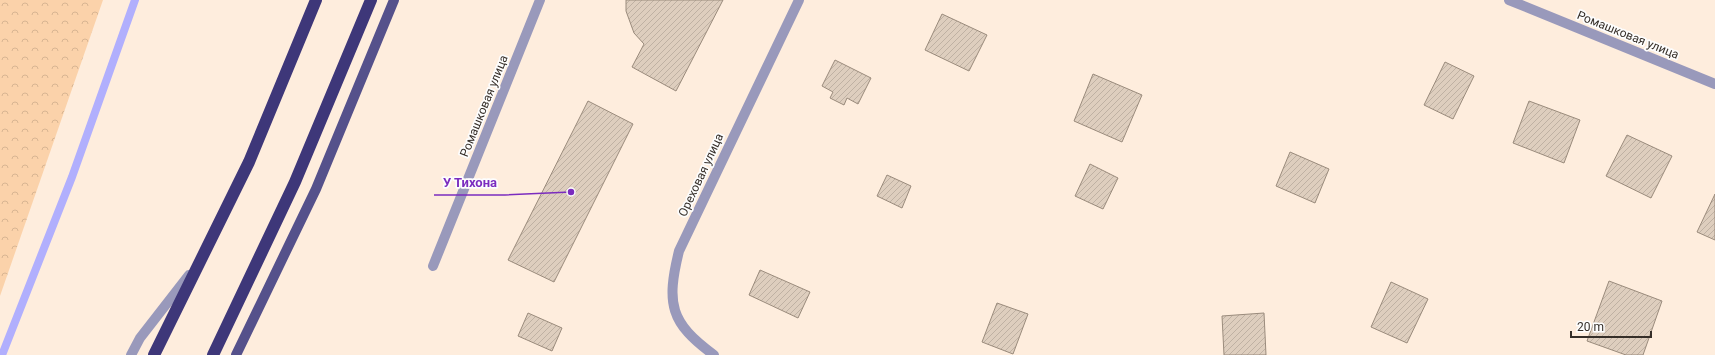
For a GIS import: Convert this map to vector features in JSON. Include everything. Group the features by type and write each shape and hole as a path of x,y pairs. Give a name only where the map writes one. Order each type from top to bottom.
{"highway":[{"path":"154,355 249,162 316,0"},
{"path":"213,355 295,182 371,0"}],"main road":[{"path":"236,355 316,189 394,0"}],"street":[{"name":"Ромашковая улица","path":"433,266 540,0"},
{"name":"Ореховая улица","path":"714,355 700,345 679,323 672,305 672,278 679,251 799,0"},
{"name":"Ромашковая улица","path":"1509,0 1715,84"},
{"path":"131,355 140,338 202,260"}],"green space":[{"path":"0,0 103,0 0,296"}],"building":[{"path":"626,0 723,0 676,91 632,67 644,44 634,33 626,11"},
{"path":"942,14 987,35 969,71 925,50"},
{"path":"835,60 871,78 858,104 847,98 844,105 830,98 833,92 822,86"},
{"path":"1445,62 1474,76 1453,119 1424,105"},
{"path":"1093,74 1142,95 1122,142 1074,121"},
{"path":"588,101 633,124 554,282 508,260"},
{"path":"1529,101 1580,120 1564,163 1513,143"},
{"path":"1627,135 1672,156 1651,198 1606,176"},
{"path":"1290,152 1329,169 1315,203 1276,186"},
{"path":"1090,164 1118,178 1103,209 1075,196"},
{"path":"887,175 911,186 902,208 877,196"},
{"path":"1715,194 1715,240 1697,232"},
{"path":"760,270 810,292 798,318 749,295"},
{"path":"1609,281 1662,301 1643,355 1626,355 1587,341"},
{"path":"1391,282 1428,299 1407,343 1371,327"},
{"path":"997,303 1028,314 1013,354 982,342"},
{"path":"528,313 562,328 552,351 518,336"},
{"path":"1264,313 1266,355 1224,355 1222,316"}],"waterway":[{"path":"2,355 72,177 135,0"}],"place":[{"name":"У Тихона","path":"571,192"}]}
